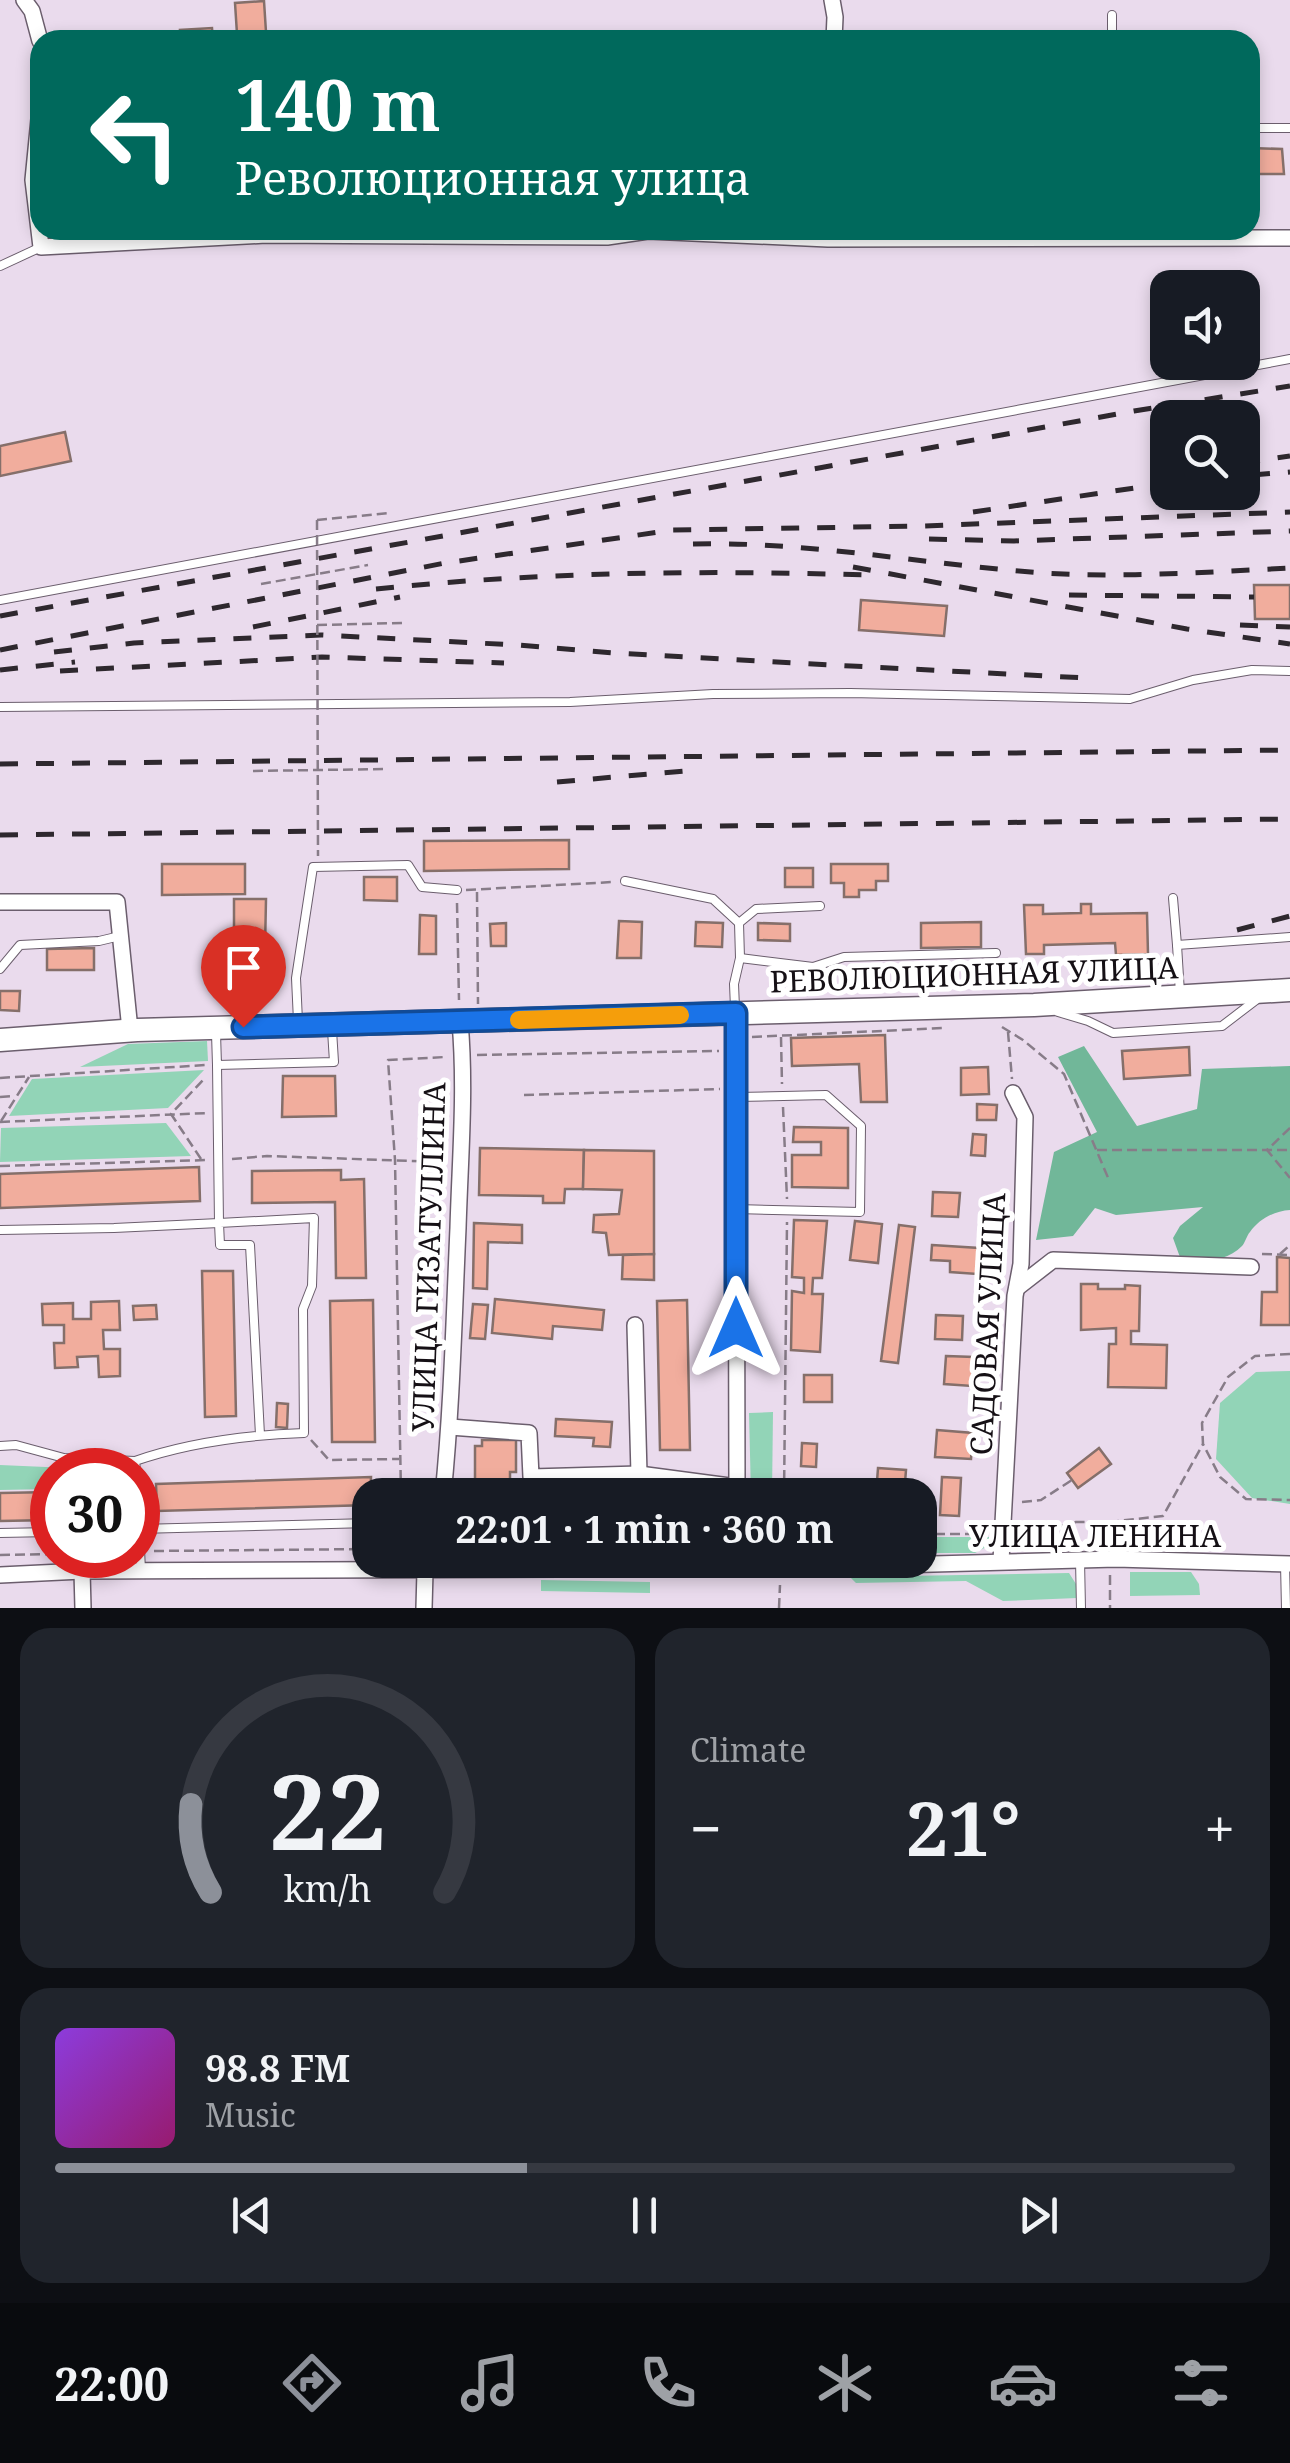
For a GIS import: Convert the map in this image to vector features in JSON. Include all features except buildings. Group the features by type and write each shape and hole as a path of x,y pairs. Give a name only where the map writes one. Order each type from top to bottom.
{"main road":[{"name":"РЕВОЛЮЦИОННАЯ УЛИЦА","path":"0,1040 130,1030 1034,1005 1278,991"}],"street":[{"path":"24,0 37,30"},
{"path":"832,0 834,30"},
{"path":"1260,237 1290,238"},
{"path":"40,240 41,247 172,240"},
{"path":"0,902 117,902 130,1030"},
{"path":"736,1013 737,1478"},
{"name":"УЛИЦА ГИЗАТУЛЛИНА","path":"445,1478 450,1427 463,1056 469,1022"},
{"name":"САДОВАЯ УЛИЦА","path":"1002,1561 1021,1264 1025,1117 1013,1093"},
{"path":"1017,1288 1053,1260 1251,1267"},
{"path":"636,1325 640,1474"},
{"path":"450,1427 529,1433 532,1478 640,1474 663,1478"},
{"name":"УЛИЦА ЛЕНИНА","path":"937,1562 1110,1559 1288,1564"},
{"name":"УЛИЦА ЛЕНИНА","path":"160,1571 352,1568"},
{"name":"УЛИЦА ЛЕНИНА","path":"0,1575 30,1574"},
{"path":"82,1578 82,1608"},
{"path":"424,1608 430,1578"}],"lane":[{"path":"1112,15 1112,30"},
{"path":"1260,128 1290,128"},
{"path":"0,266 41,247"},
{"path":"0,600 1290,359"},
{"path":"0,707 570,702 713,694 850,693 1130,699 1193,680 1252,670 1290,671"},
{"path":"298,1025 296,978 314,867 408,864 422,887 456,890"},
{"path":"625,882 714,899 739,922 736,1013"},
{"path":"1173,898 1180,997"},
{"path":"739,922 756,909 820,906"},
{"path":"0,969 20,944 99,941 120,936"},
{"path":"1177,945 1290,938"},
{"path":"740,958 813,967 844,957 996,953"},
{"path":"1034,1005 1113,1032 1131,1032 1222,1026 1278,991"},
{"path":"217,1064 334,1062 332,1024"},
{"path":"216,1028 220,1245 250,1245 260,1435"},
{"path":"736,1093 826,1096 861,1126 860,1212 736,1209"},
{"path":"0,1230 314,1218 312,1286 302,1309 304,1433 260,1435 160,1452"},
{"path":"0,1446 30,1449"},
{"path":"160,1528 352,1523"},
{"path":"0,1533 30,1532"},
{"path":"1080,1560 1081,1608"},
{"path":"1286,1608 1288,1564"}],"path":[{"path":"318,856 316,520 380,513"},
{"path":"261,584 368,565"},
{"path":"317,624 402,623"},
{"path":"254,771 385,769"},
{"path":"469,1022 456,890 625,882"},
{"path":"469,1022 477,890"},
{"path":"998,1025 1064,1074 1109,1180"},
{"path":"401,1478 395,1160 388,1060 736,1044 782,1036 959,1027"},
{"path":"1008,1031 1013,1093"},
{"path":"782,1036 787,1212 784,1478"},
{"path":"0,1078 217,1064"},
{"path":"171,1114 217,1064"},
{"path":"29,1076 0,1122 218,1112"},
{"path":"524,1095 736,1093"},
{"path":"0,1097 16,1096"},
{"path":"171,1114 202,1160"},
{"path":"1266,1150 1290,1128"},
{"path":"1096,1150 1290,1150"},
{"path":"1266,1150 1290,1178"},
{"path":"1279,1255 1290,1244"},
{"path":"1251,1267 1257,1254 1290,1255"},
{"path":"1290,1354 1254,1356 1228,1377 1202,1423 1204,1444 1220,1477 1246,1500 1290,1500"},
{"path":"304,1433 329,1460 400,1458"},
{"path":"937,1534 1035,1533 1076,1522 1163,1516 1204,1444"},
{"path":"1005,1504 1041,1500 1072,1480"},
{"path":"1108,1522 1110,1608"},
{"path":"160,1552 352,1549"},
{"path":"0,1555 30,1554"}],"green space":[{"path":"207,1041 208,1061 80,1067 128,1044"},
{"path":"1084,1046 1137,1126 1197,1109 1202,1069 1290,1066 1290,1210 1262,1220 1236,1251 1213,1260 1181,1260 1173,1238 1180,1226 1203,1207 1116,1215 1095,1208 1073,1236 1036,1240 1054,1152 1097,1132 1058,1057"},
{"path":"204,1070 168,1108 9,1116 32,1079"},
{"path":"166,1123 191,1156 0,1162 1,1128"},
{"path":"1290,1371 1290,1504 1252,1498 1216,1459 1220,1403 1256,1372"},
{"path":"773,1412 772,1478 751,1478 749,1413"},
{"path":"0,1465 30,1466 30,1489 0,1490"},
{"path":"937,1537 993,1537 988,1546 975,1553 937,1553"},
{"path":"1130,1572 1191,1572 1199,1584 1200,1595 1130,1596"},
{"path":"1069,1573 1076,1584 1077,1598 1003,1601 966,1581 856,1583 851,1578"},
{"path":"541,1580 650,1582 650,1593 541,1591"}],"railway":[{"path":"0,616 1290,386"},
{"path":"1260,460 1290,456"},
{"path":"1260,474 1290,472"},
{"path":"973,512 1150,486"},
{"path":"0,650 445,563 673,530 922,526 1290,512"},
{"path":"929,539 1014,541 1290,531"},
{"path":"693,544 781,546 1075,574 1290,568"},
{"path":"853,567 1187,629 1290,644"},
{"path":"376,589 621,574 866,575"},
{"path":"1069,595 1254,597"},
{"path":"253,627 400,597"},
{"path":"1240,625 1290,627"},
{"path":"54,652 134,643 321,635 1086,678"},
{"path":"60,671 322,657 504,663"},
{"path":"0,670 75,662"},
{"path":"0,764 1290,750"},
{"path":"557,782 696,770"},
{"path":"0,835 1290,819"},
{"path":"1237,930 1290,916"}],"slow traffic":[{"path":"519,1020 680,1015"}],"route":[{"path":"243,1027 736,1013 736,1328"}]}
